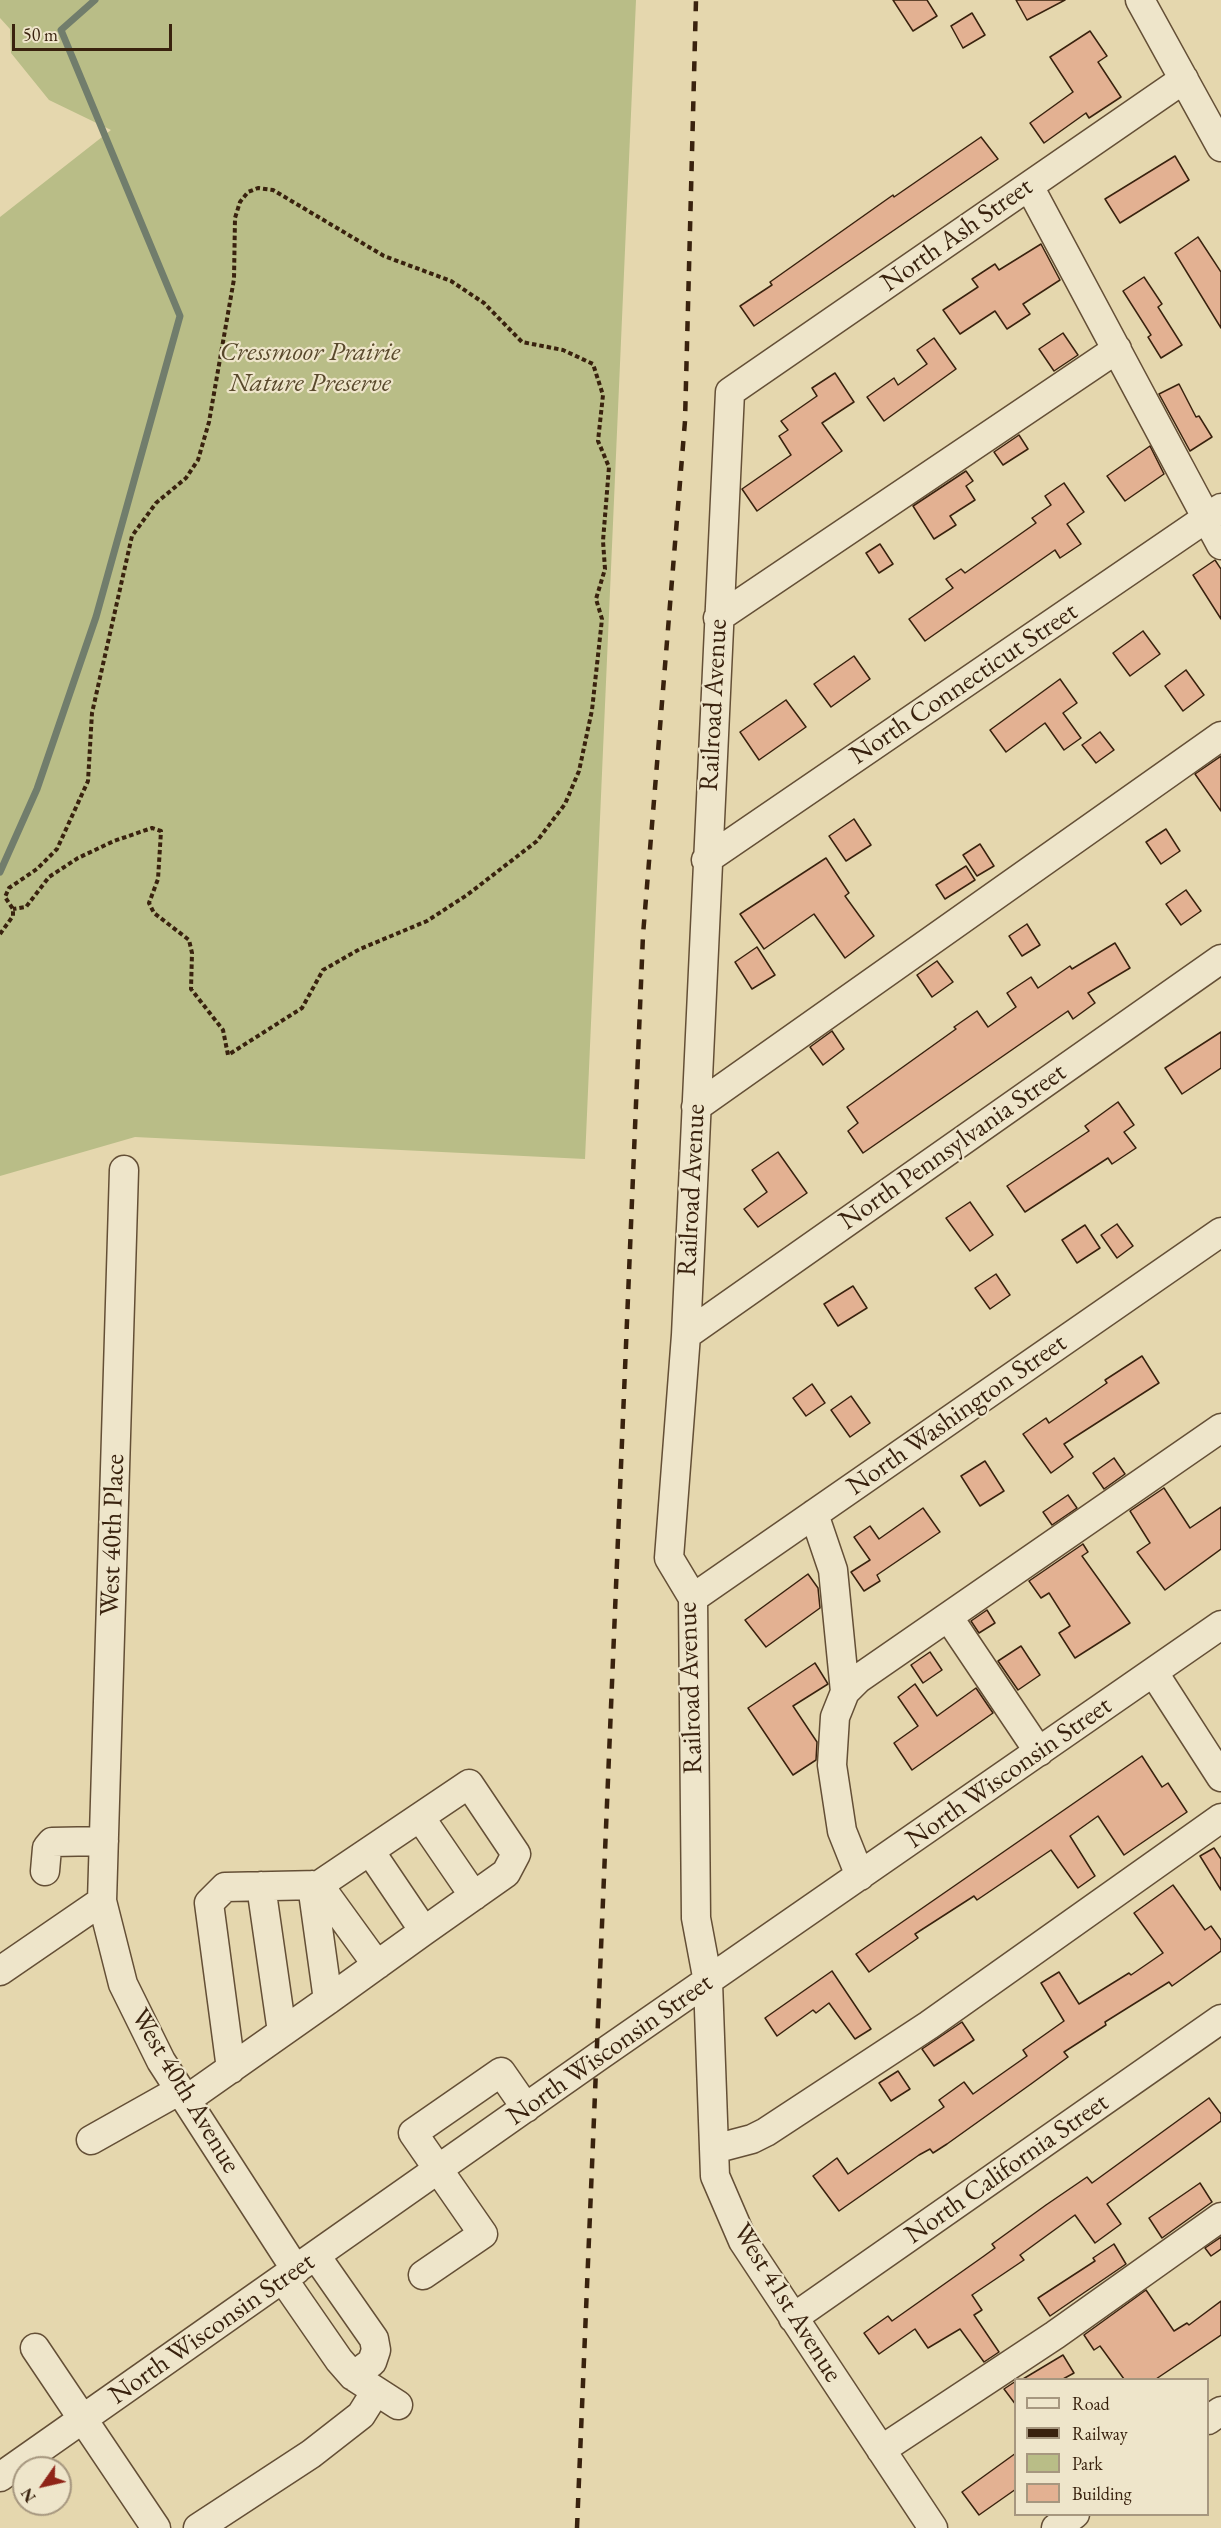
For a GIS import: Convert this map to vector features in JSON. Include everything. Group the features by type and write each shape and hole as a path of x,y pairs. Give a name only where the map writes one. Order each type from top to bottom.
{"street":[{"path":"1140,0 1221,147"},
{"name":"North Ash Street","path":"730,392 1184,79"},
{"path":"1029,186 1117,349 1214,513 1221,545"},
{"path":"718,618 1117,349"},
{"name":"Railroad Avenue","path":"708,1982 696,1918 693,1598 669,1558 686,1335 706,860 730,392"},
{"name":"North Connecticut Street","path":"706,860 1214,513"},
{"path":"696,1107 1221,736"},
{"name":"North Pennsylvania Street","path":"686,1335 1221,959"},
{"name":"West 40th Place","path":"102,1901 124,1170"},
{"name":"North Washington Street","path":"693,1598 1221,1232"},
{"path":"860,1876 842,1831 832,1765 835,1717 845,1692 858,1679 1221,1428"},
{"path":"814,1514 833,1570 845,1692"},
{"path":"949,1618 1039,1752"},
{"name":"North Wisconsin Street","path":"0,2477 438,2169 1221,1625"},
{"path":"1154,1673 1221,1777"},
{"path":"92,2140 231,2069 506,1873 516,1854 469,1784 316,1885 225,1887 209,1903 231,2069"},
{"path":"420,1817 474,1896"},
{"path":"714,2148 752,2139 766,2132 929,2025 1221,1818"},
{"path":"45,1871 47,1848 52,1842 104,1841"},
{"path":"370,1851 424,1931"},
{"path":"316,1885 376,1965"},
{"path":"316,1885 328,2000"},
{"path":"261,1886 282,2032"},
{"path":"0,1971 102,1901"},
{"name":"West 40th Avenue","path":"102,1901 123,1984 161,2061 298,2268"},
{"name":"West 41st Avenue","path":"708,1982 716,2176 743,2241 933,2528"},
{"name":"North California Street","path":"793,2318 1221,2019"},
{"path":"423,2276 483,2234 413,2133 501,2072 526,2108"},
{"path":"881,2450 1055,2335 1221,2217"},
{"path":"298,2268 339,2360 376,2391"},
{"path":"198,2528 311,2454 361,2415 376,2391 372,2362 376,2350 374,2338 298,2268"},
{"path":"35,2348 85,2419 156,2528"},
{"path":"1056,2528 1072,2516"}],"path":[{"path":"0,934 13,916 13,909 5,897 9,888 37,869 57,849 88,781 92,713 132,536 156,503 186,478 198,460 209,422 234,279 235,218 240,202 248,192 258,188 273,190 384,256 451,281 484,303 522,342 563,350 593,364 603,395 598,441 609,467 603,541 604,568 596,599 602,619 592,710 579,771 570,793 565,804 537,841 467,895 427,921 360,949 323,970 302,1008 228,1055 223,1030 191,989 192,953 189,940 153,913 149,903 158,879 161,831 152,828 114,841 78,858 49,877 26,907 13,909"}],"green space":[{"name":"Cressmoor Prairie Nature Preserve","path":"0,0 636,0 585,1159 135,1137 0,1176 0,217 111,130 49,100 11,53 10,29 0,18"}],"building":[{"path":"893,0 927,0 937,16 913,31"},
{"path":"1016,0 1065,0 1027,20"},
{"path":"972,13 985,35 963,48 951,26"},
{"path":"1090,31 1107,56 1098,62 1121,97 1089,118 1086,113 1044,143 1030,123 1073,92 1050,57"},
{"path":"981,137 998,159 754,326 740,306 772,285 770,282 893,195 894,197"},
{"path":"1175,156 1189,180 1120,223 1105,199"},
{"path":"1198,237 1221,272 1221,328 1175,253"},
{"path":"1041,244 1060,280 1023,304 1030,314 1007,329 995,311 960,334 943,310 978,287 972,279 995,264 999,270"},
{"path":"1144,277 1162,304 1158,307 1182,345 1161,358 1148,337 1151,335 1123,291"},
{"path":"1063,333 1078,355 1054,371 1039,349"},
{"path":"934,338 956,369 884,421 867,397 894,378 898,385 927,364 917,350"},
{"path":"835,373 854,402 822,423 842,451 757,511 742,489 791,455 779,436 788,430 781,421 817,396 812,388"},
{"path":"1179,384 1196,417 1199,416 1212,437 1190,451 1159,394"},
{"path":"1019,435 1028,449 1003,465 994,452"},
{"path":"1150,446 1164,474 1125,501 1107,476"},
{"path":"966,471 973,481 966,486 975,500 950,516 956,525 934,539 913,506"},
{"path":"1064,483 1084,512 1067,524 1081,544 1060,558 1055,550 925,641 909,619 953,588 946,579 961,569 965,573 1036,523 1032,518 1051,505 1045,496"},
{"path":"880,544 893,564 879,573 866,553"},
{"path":"1215,560 1221,569 1221,619 1193,575"},
{"path":"1143,631 1160,654 1130,676 1113,653"},
{"path":"854,656 870,679 831,707 814,684"},
{"path":"1186,670 1204,695 1183,711 1165,686"},
{"path":"1060,679 1077,703 1063,713 1081,738 1064,750 1045,723 1006,752 990,730"},
{"path":"786,700 806,727 759,760 740,732"},
{"path":"1100,732 1114,750 1096,763 1082,745"},
{"path":"1221,756 1221,811 1195,774"},
{"path":"854,819 871,845 846,861 829,836"},
{"path":"1166,829 1180,851 1161,864 1146,842"},
{"path":"980,844 994,866 977,876 963,855"},
{"path":"826,858 849,893 845,896 874,936 845,958 814,914 764,949 740,914"},
{"path":"966,866 975,880 945,899 936,885"},
{"path":"1186,890 1201,911 1181,925 1166,904"},
{"path":"1027,924 1040,945 1022,956 1009,936"},
{"path":"1115,943 1130,968 1088,993 1095,1003 1073,1019 1068,1011 863,1153 848,1131 858,1123 847,1107 956,1029 954,1027 977,1011 988,1027 1016,1007 1007,993 1031,977 1038,988 1070,966 1072,969"},
{"path":"757,947 775,975 752,989 735,962"},
{"path":"937,961 953,982 932,997 917,975"},
{"path":"832,1031 844,1049 823,1065 810,1047"},
{"path":"1221,1032 1221,1068 1182,1094 1165,1068"},
{"path":"1118,1102 1134,1125 1124,1132 1136,1148 1112,1164 1108,1158 1025,1212 1007,1186 1089,1131 1085,1126"},
{"path":"778,1152 807,1193 758,1227 744,1209 767,1192 752,1170"},
{"path":"970,1202 993,1235 970,1251 946,1218"},
{"path":"1117,1224 1133,1246 1117,1258 1101,1235"},
{"path":"1085,1225 1100,1248 1077,1263 1062,1240"},
{"path":"996,1274 1010,1295 990,1309 975,1288"},
{"path":"853,1286 867,1308 838,1326 824,1304"},
{"path":"1142,1356 1159,1383 1064,1444 1073,1457 1051,1473 1023,1434 1046,1418 1049,1423 1107,1383 1105,1380"},
{"path":"812,1384 825,1403 806,1416 793,1398"},
{"path":"851,1396 870,1423 850,1437 831,1410"},
{"path":"1114,1458 1125,1474 1104,1489 1093,1473"},
{"path":"985,1461 1004,1491 980,1506 961,1476"},
{"path":"1164,1488 1190,1528 1221,1507 1221,1549 1165,1590 1137,1552 1150,1543 1130,1511"},
{"path":"1068,1495 1077,1508 1052,1525 1043,1512"},
{"path":"923,1508 940,1532 877,1575 880,1581 864,1591 851,1572 870,1560 854,1537 870,1526 879,1539"},
{"path":"1083,1544 1088,1552 1082,1556 1130,1623 1075,1658 1059,1633 1070,1626 1049,1593 1041,1598 1029,1581"},
{"path":"808,1574 818,1588 820,1608 766,1647 745,1620"},
{"path":"987,1610 995,1623 979,1633 971,1621"},
{"path":"1021,1646 1040,1675 1018,1690 998,1661"},
{"path":"930,1652 942,1670 923,1683 911,1665"},
{"path":"815,1663 828,1684 793,1706 817,1742 816,1760 793,1775 748,1708"},
{"path":"915,1684 937,1716 976,1688 993,1713 912,1770 894,1743 918,1726 898,1697"},
{"path":"1142,1756 1162,1787 1168,1783 1187,1812 1124,1855 1098,1816 1070,1836 1095,1876 1078,1888 1051,1850 977,1900 974,1896 915,1934 918,1938 869,1972 856,1954"},
{"path":"1214,1848 1221,1859 1221,1890 1200,1856"},
{"path":"1173,1885 1205,1930 1211,1926 1221,1940 1221,1951 1172,1986 1169,1982 1105,2022 1106,2025 1064,2052 1068,2057 947,2144 933,2153 930,2149 919,2155 839,2211 813,2176 837,2158 848,2174 944,2107 939,2100 964,2082 973,2094 1027,2056 1023,2050 1064,2021 1041,1983 1059,1972 1079,2004 1129,1973 1131,1975 1163,1953 1134,1913"},
{"path":"832,1971 871,2029 855,2039 829,2003 816,2013 813,2010 777,2036 765,2018"},
{"path":"962,2022 974,2040 934,2066 922,2049"},
{"path":"898,2071 910,2089 891,2101 879,2083"},
{"path":"1209,2098 1221,2114 1221,2121 1107,2204 1121,2224 1095,2243 1075,2215 1020,2255 1024,2260 972,2295 982,2310 974,2315 999,2352 984,2362 960,2329 928,2348 915,2329 879,2354 864,2333 888,2316 892,2321 995,2248 992,2244 1046,2205 1087,2177 1092,2183"},
{"path":"1200,2183 1212,2202 1162,2238 1149,2218"},
{"path":"1221,2237 1221,2249 1211,2256 1205,2248"},
{"path":"1114,2244 1126,2264 1050,2316 1038,2298 1095,2261 1093,2258"},
{"path":"1146,2290 1174,2331 1187,2323 1189,2325 1221,2301 1221,2335 1157,2378 1123,2378 1100,2346 1094,2350 1084,2335"},
{"path":"1063,2355 1074,2373 1065,2378 1025,2378"},
{"path":"1014,2382 1014,2402 1004,2389"},
{"path":"1014,2454 1014,2490 979,2515 962,2492"}],"waterway":[{"path":"0,872 37,789 96,617 180,316 61,30 95,0"}],"railway":[{"path":"577,2528 643,935 685,421 696,0"}]}
